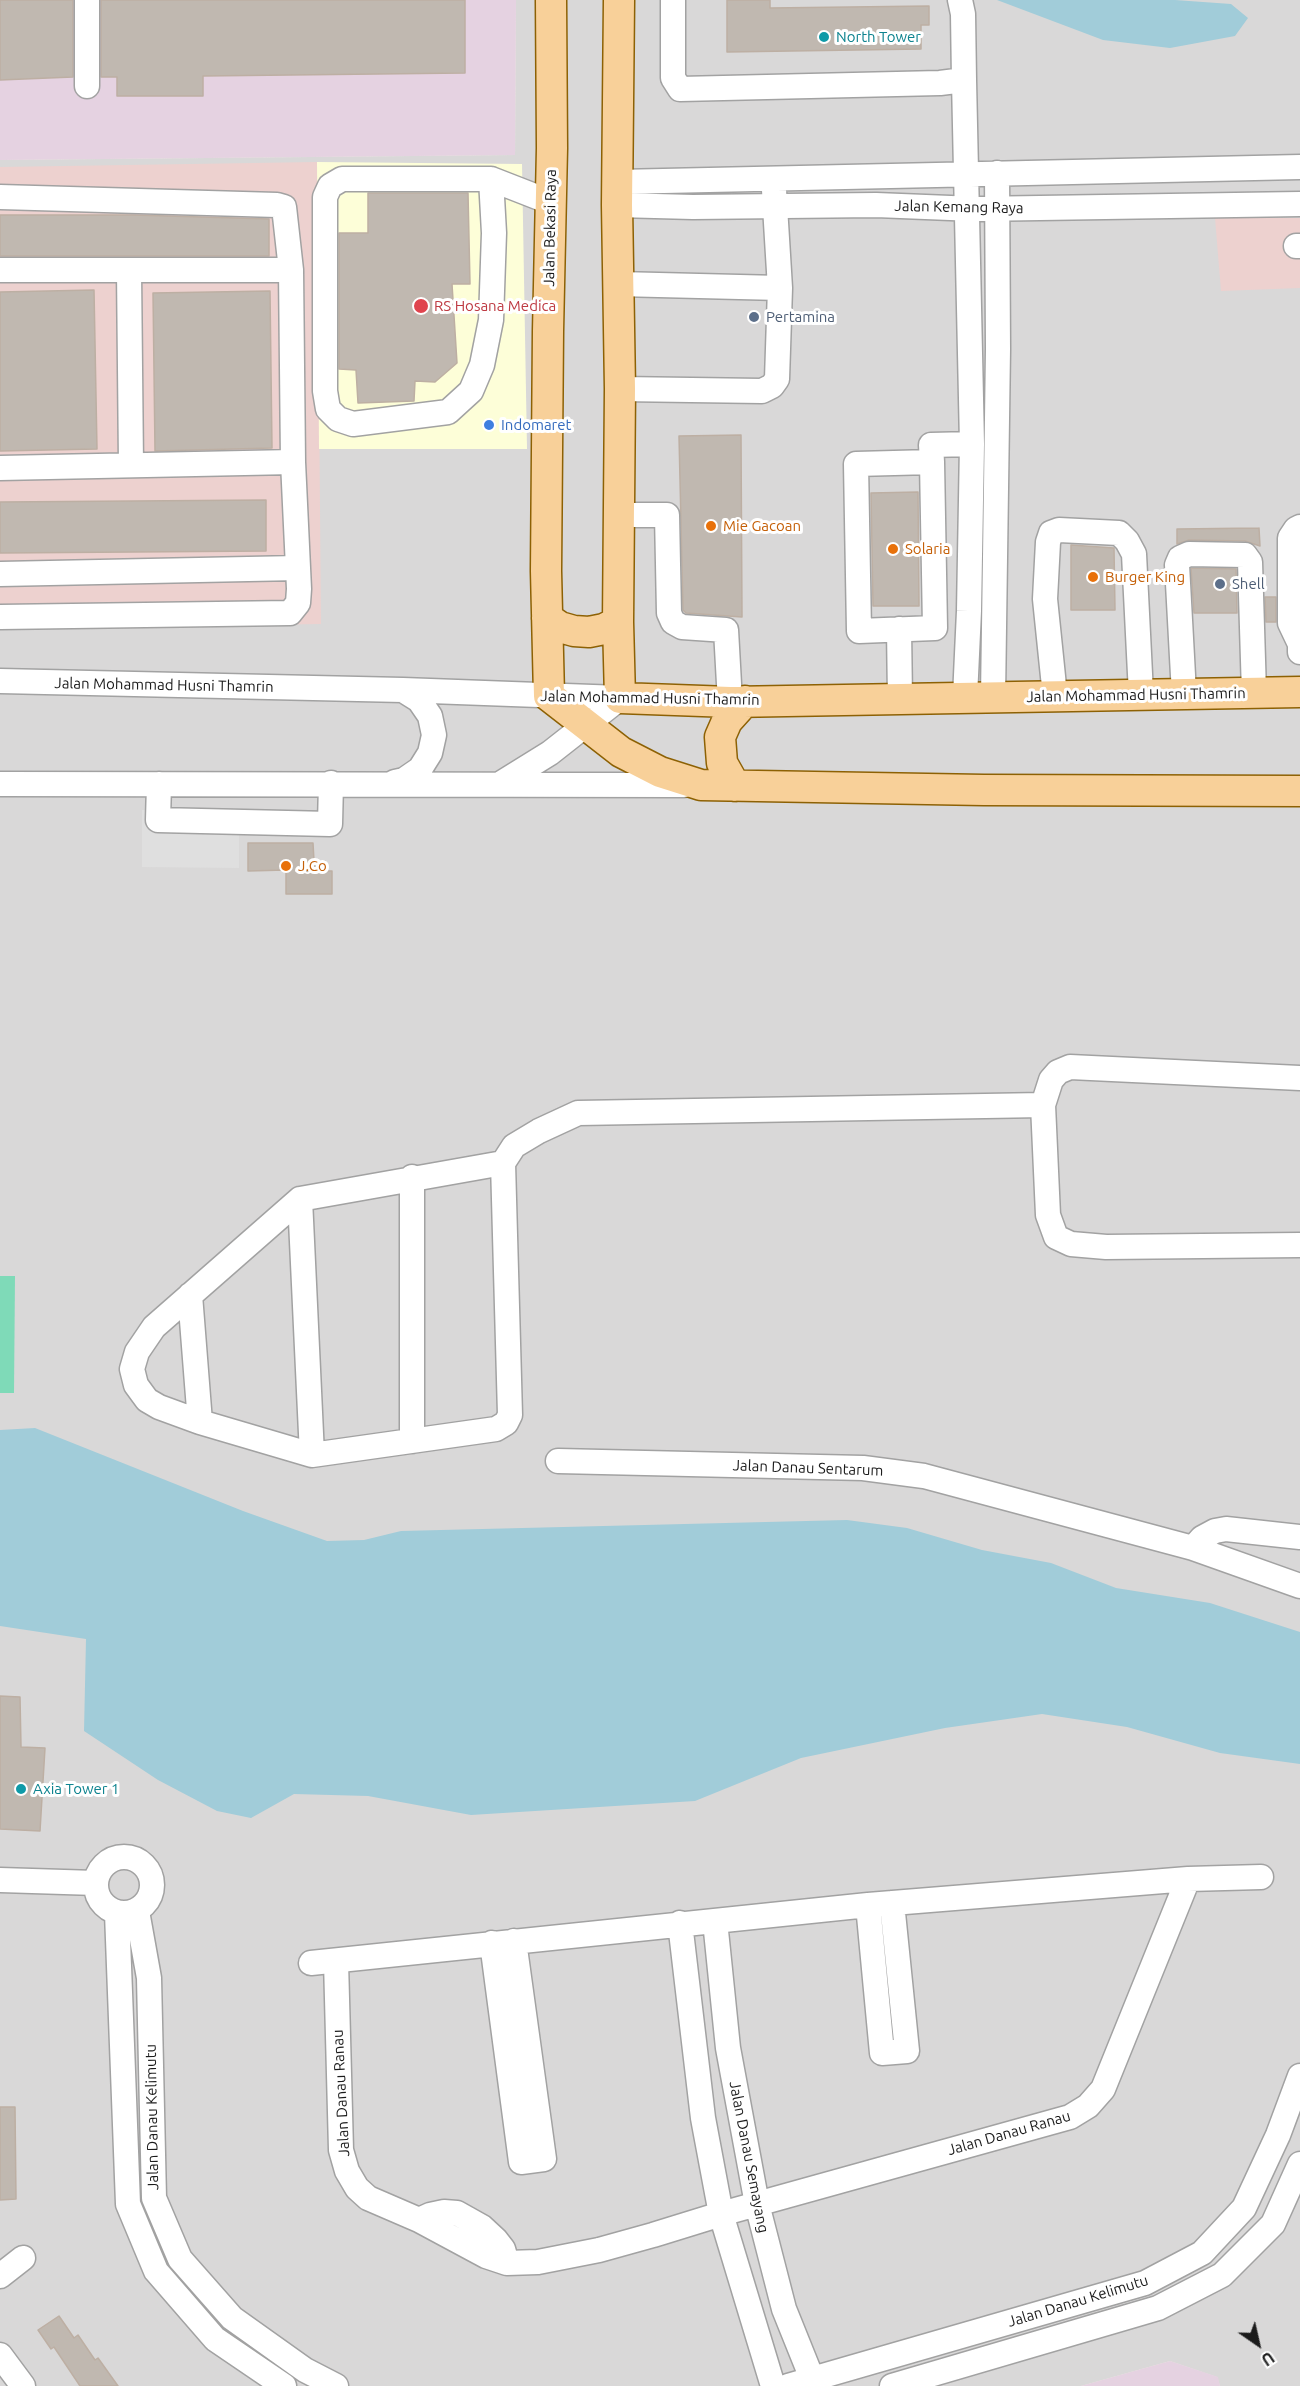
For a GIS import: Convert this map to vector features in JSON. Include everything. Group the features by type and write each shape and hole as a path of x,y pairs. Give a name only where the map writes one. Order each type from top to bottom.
{"main road":[{"name":"Jalan Bekasi Raya","path":"549,696 547,618 551,0"},
{"path":"619,0 618,622 620,698"},
{"path":"547,618 560,627 574,631 597,631 618,622"},
{"name":"Jalan Mohammad Husni Thamrin","path":"620,698 737,701 1300,692"},
{"path":"549,696 621,752 650,767 701,785 984,790 1300,791"},
{"path":"735,786 722,763 720,736 737,701"}],"street":[{"path":"87,0 87,86"},
{"path":"673,0 673,78 680,89 940,83 964,80"},
{"path":"960,0 963,14 979,697"},
{"name":"Jalan Kemang Raya","path":"618,193 773,178 1300,167"},
{"path":"979,697 998,349 997,173"},
{"path":"620,389 762,391 768,389 777,378 780,288 777,205 773,178"},
{"path":"491,179 494,233 491,321 482,365 471,391 448,412 353,424 338,419 327,409 325,391 325,197 330,186 342,179 491,179 550,202"},
{"name":"Jalan Kemang Raya","path":"618,193 693,207 777,205 998,208 1300,204"},
{"path":"0,197 281,205 286,213 291,270 298,568 298,603 290,614 0,617"},
{"path":"0,270 129,272 291,270"},
{"path":"129,272 131,465"},
{"path":"618,284 780,288"},
{"path":"970,351 998,349"},
{"path":"932,462 856,464 859,631 935,628 932,462 931,445 972,444"},
{"path":"0,468 294,462"},
{"path":"618,515 667,515 669,613 674,622 682,627 726,630 737,701"},
{"path":"1300,527 1290,538 1290,623 1300,644"},
{"path":"1055,696 1045,599 1048,542 1051,533 1059,530 1119,533 1127,541 1134,554 1141,694"},
{"path":"1300,542 1300,652"},
{"path":"1184,694 1177,565 1180,558 1189,554 1245,555 1250,562 1254,693"},
{"path":"0,574 298,568"},
{"path":"899,629 900,699"},
{"name":"Jalan Mohammad Husni Thamrin","path":"0,681 403,690 620,698"},
{"path":"385,784 404,780 420,769 430,753 434,735 430,716 425,708 419,700 403,690"},
{"path":"500,784 550,753 620,698"},
{"path":"159,784 158,820 330,824 331,783"},
{"path":"0,784 701,785"},
{"path":"1300,1078 1070,1067 1058,1072 1051,1080 1043,1105 1048,1215 1056,1238 1071,1244 1106,1247 1300,1245"},
{"path":"503,1163 412,1177 300,1199 154,1327 137,1352 132,1369 136,1385 147,1400 159,1407 200,1422 312,1455 496,1429 506,1423 510,1415 503,1163 514,1146 539,1131 578,1113 1043,1105"},
{"path":"412,1177 412,1441"},
{"path":"300,1199 312,1455"},
{"path":"190,1295 200,1422"},
{"name":"Jalan Danau Sentarum","path":"558,1461 863,1468 924,1476 1193,1548 1300,1586"},
{"path":"1193,1548 1202,1538 1226,1529 1300,1537"},
{"path":"122,1857 141,1862 152,1878 150,1897 127,1912 101,1902 96,1883 104,1865 122,1857"},
{"path":"311,1963 892,1902 1188,1879 1262,1877"},
{"name":"Jalan Danau Ranau","path":"336,1961 341,2150 347,2171 357,2188 368,2198 418,2220 444,2212 457,2213 482,2227 503,2249 507,2263 538,2262 599,2250 1070,2117 1088,2106 1103,2089 1188,1879"},
{"path":"0,1880 96,1883"},
{"path":"868,1905 882,2053 907,2050 892,1902"},
{"name":"Jalan Danau Kelimutu","path":"127,1912 149,1978 154,2198 180,2259 232,2318 301,2378 336,2386"},
{"name":"Jalan Danau Kelimutu","path":"127,1912 128,2204 156,2271 215,2339 284,2386"},
{"name":"Jalan Danau Semayang","path":"715,1921 728,2048 757,2204 784,2309 814,2382"},
{"path":"680,1923 703,2118 721,2214 773,2386"},
{"path":"503,1942 544,2159 521,2162 503,1942"},
{"name":"Jalan Danau Kelimutu","path":"788,2386 814,2382 1145,2283 1202,2253 1244,2208 1278,2135 1300,2076"},
{"name":"Jalan Danau Kelimutu","path":"892,2386 1158,2308 1222,2275 1273,2224 1300,2164"},
{"path":"0,2276 23,2258"},
{"path":"0,2355 23,2386"}],"shaded area":[{"path":"0,0 516,0 515,155 0,160"},
{"path":"516,0 1300,0 1300,2386 1220,2386 1217,2377 1170,2361 1081,2386 0,2386 0,160 515,155"},
{"path":"317,162 321,624 0,629 0,167"},
{"name":"RS Hosana Medica","path":"317,162 522,164 527,449 319,449"},
{"path":"1215,218 1300,218 1300,288 1221,291"},
{"path":"142,810 239,811 239,868 142,867"},
{"path":"1170,2361 1218,2377 1220,2386 1081,2386"}],"green space":[{"path":"0,1276 15,1276 14,1393 0,1393"}],"water":[{"path":"997,0 1175,0 1231,4 1248,18 1235,36 1170,48 1103,40"},
{"path":"35,1428 243,1511 327,1541 364,1540 401,1531 847,1520 907,1528 982,1550 1051,1563 1116,1588 1210,1603 1300,1632 1300,1764 1220,1753 1127,1727 1042,1714 945,1728 801,1758 695,1801 471,1815 368,1796 294,1794 251,1818 217,1811 158,1780 84,1731 86,1639 0,1626 0,1430"}],"building":[{"path":"0,0 73,0 73,77 0,80"},
{"path":"101,0 465,0 465,73 203,76 203,96 117,96 117,77 101,77"},
{"name":"North Tower","path":"727,0 770,0 770,8 929,6 929,25 921,25 921,49 727,52"},
{"path":"368,193 468,193 470,284 452,284 457,363 435,382 415,381 414,401 358,403 356,370 339,369 339,233 368,233"},
{"path":"0,215 133,215 269,219 269,256 0,256"},
{"path":"94,290 97,449 0,451 0,292"},
{"path":"270,291 272,448 155,451 153,293"},
{"name":"Mie Gacoan","path":"741,435 742,617 686,613 683,610 679,436"},
{"name":"Solaria","path":"918,492 919,606 873,606 871,493"},
{"path":"266,500 266,551 0,553 0,502"},
{"path":"1259,528 1260,546 1245,541 1189,540 1177,544 1177,529"},
{"name":"Burger King","path":"1071,545 1114,548 1115,610 1071,610"},
{"path":"1191,568 1236,569 1237,613 1194,613"},
{"path":"1265,597 1276,597 1276,622 1266,622"},
{"name":"J.Co","path":"248,843 313,843 314,861 325,861 325,871 332,871 332,894 286,894 286,870 248,871"},
{"name":"Axia Tower 1","path":"0,1696 20,1697 21,1747 45,1748 40,1831 0,1829"},
{"path":"0,2107 15,2107 16,2199 0,2200"},
{"path":"59,2316 74,2338 78,2335 95,2360 98,2358 118,2386 80,2386 54,2347 51,2349 38,2330"}],"place":[{"name":"North Tower","path":"824,37"},
{"name":"RS Hosana Medica","path":"421,306"},
{"name":"Pertamina","path":"754,317"},
{"name":"Indomaret","path":"489,425"},
{"name":"Mie Gacoan","path":"711,526"},
{"name":"Solaria","path":"893,549"},
{"name":"Burger King","path":"1093,577"},
{"name":"Shell","path":"1220,584"},
{"name":"J.Co","path":"286,866"},
{"name":"Axia Tower 1","path":"21,1789"}]}
